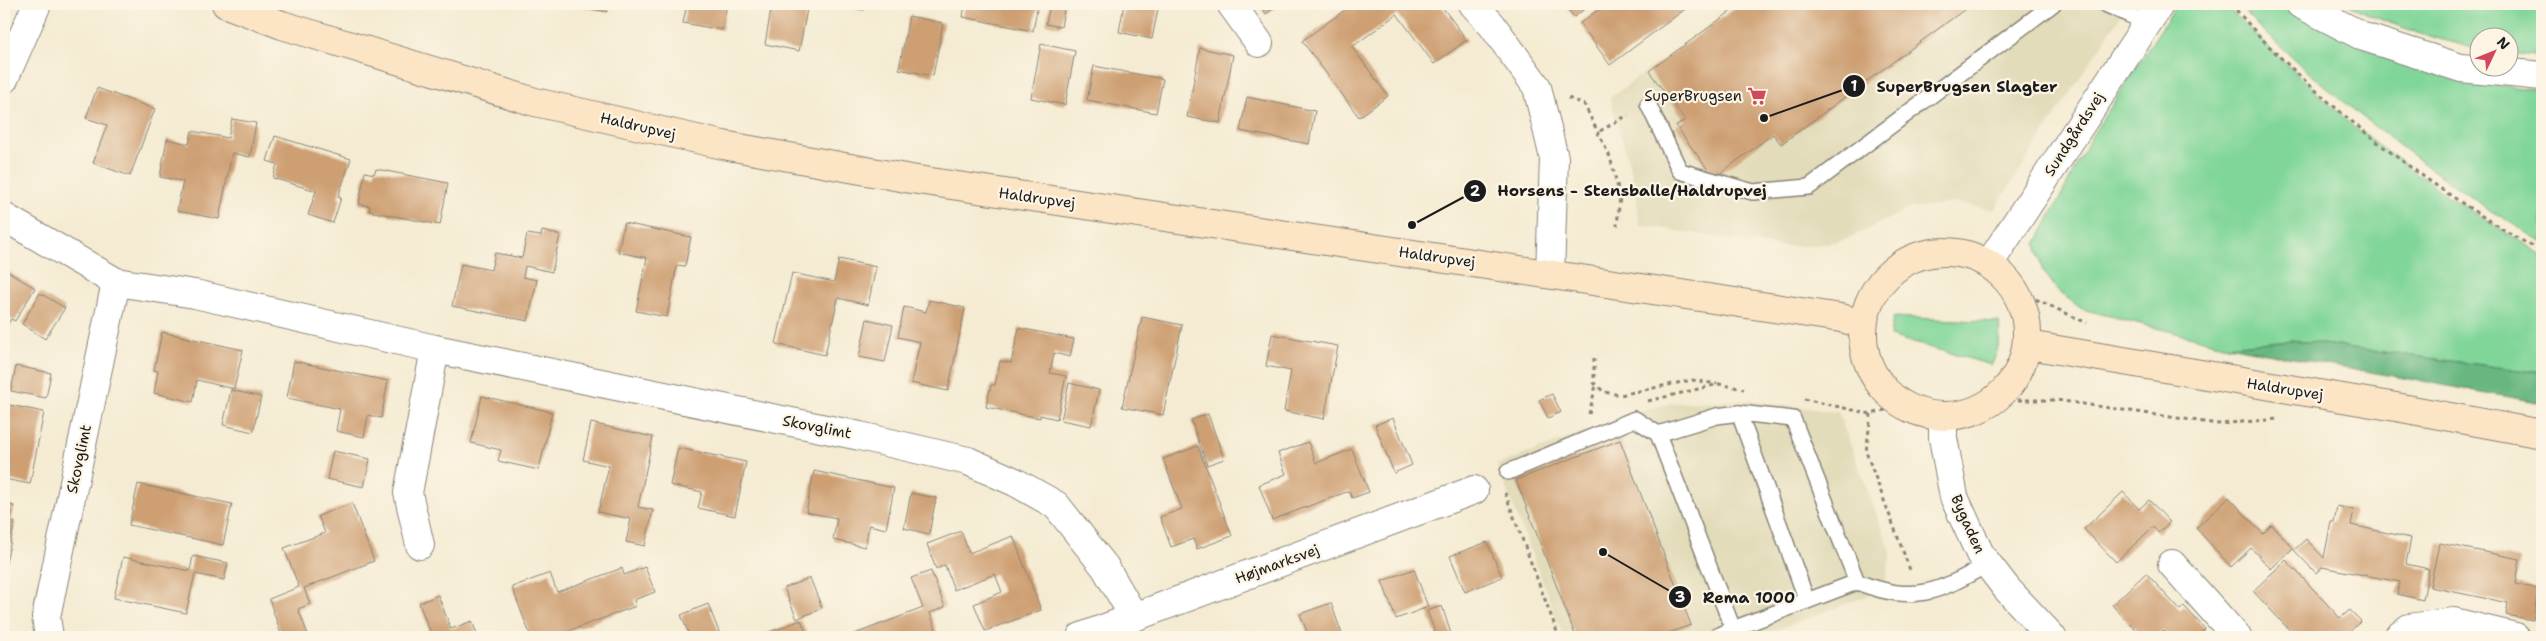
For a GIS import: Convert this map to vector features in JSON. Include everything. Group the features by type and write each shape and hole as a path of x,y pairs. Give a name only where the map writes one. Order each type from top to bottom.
{"main road":[{"name":"Haldrupvej","path":"226,4 282,25 535,102 723,145 911,179 1841,318 1863,324"},
{"path":"1952,251 1976,257 1989,264 2005,277 2021,303 2026,318 2028,345 2022,366 2010,384 1994,400 1968,413 1943,416 1920,412 1903,405 1883,388 1867,361 1863,346 1863,324 1867,306 1876,288 1895,268 1912,258 1931,252 1952,251"},
{"name":"Haldrupvej","path":"2028,345 2396,407 2542,434"}],"street":[{"path":"4,80 37,4"},
{"path":"1231,4 1259,43"},
{"path":"1473,4 1492,25 1537,87 1554,158 1550,274"},
{"path":"2300,4 2364,37 2461,68 2542,76"},
{"name":"Sundgårdsvej","path":"1989,264 2153,14"},
{"name":"Skovglimt","path":"4,217 116,282 195,294 435,349 860,436 968,461 1015,482 1056,505 1106,567 1134,617"},
{"name":"Skovglimt","path":"50,637 46,617 116,282"},
{"path":"420,544 408,493 435,349"},
{"name":"Bygaden","path":"1943,416 1943,438 1954,497 1980,554 2007,589 2052,637"},
{"name":"Højmarksvej","path":"1081,637 1474,490"},
{"path":"2172,564 2237,637"},
{"path":"2398,637 2409,628 2454,622 2516,637"}],"lane":[{"path":"1648,104 1680,172 1753,192 1809,187 2053,4"},
{"path":"2105,4 2153,14"},
{"path":"1658,434 1717,416 1739,413 1793,418 1858,582"},
{"path":"1739,413 1807,601"},
{"path":"1505,480 1635,420 1658,434 1733,629"},
{"path":"1715,637 1858,582 1882,592 1918,595 1955,583 1988,564"}],"path":[{"path":"2230,4 2277,54 2377,142 2459,200 2542,252"},
{"path":"1537,87 1584,104 1600,131 1610,157 1620,196 1617,226"},
{"path":"1600,131 1648,104"},
{"path":"1594,358 1594,383 1604,392 1620,395 1692,380 1718,384"},
{"path":"1587,420 1596,385"},
{"path":"1994,400 2056,400 2218,424 2288,418"},
{"path":"1871,414 1866,452 1918,595"},
{"path":"1505,480 1559,637"}],"shaded area":[{"path":"1738,4 2128,4 1994,210 1955,203 1910,208 1845,240 1811,246 1774,246 1640,225 1635,185 1610,98"},
{"path":"1745,400 1838,412 1891,552 1884,589 1759,637 1564,637 1497,465 1631,414 1672,403"}],"green space":[{"path":"2177,4 2223,4 2355,128 2451,198 2542,255 2542,373 2292,340 2227,346 2082,309 2058,291 2042,269 2036,244 2093,134"},
{"path":"2238,4 2283,4 2307,20 2394,61 2480,83 2542,90 2542,242 2437,174 2387,136 2299,64"},
{"path":"2347,4 2542,4 2542,57 2518,54 2518,28 2468,28 2468,46 2395,25"},
{"path":"1893,317 1999,322 2000,334 1996,355 1991,365 1890,336"},
{"path":"2292,340 2542,373 2542,403 2227,346"}],"building":[{"path":"569,4 608,4 607,12"},
{"path":"687,4 727,4 722,30 683,23"},
{"path":"772,4 808,4 799,51 765,44"},
{"path":"843,4 865,4 864,10 843,6"},
{"path":"965,4 1038,4 1033,31 963,17"},
{"path":"1050,4 1065,4 1061,27 1046,24"},
{"path":"1124,4 1159,4 1152,39 1119,32"},
{"path":"1258,4 1280,4 1266,14"},
{"path":"1353,4 1440,4 1467,40 1434,64 1397,14 1352,47 1388,96 1359,117 1302,41"},
{"path":"1564,4 1584,4 1587,7 1574,17"},
{"path":"1606,4 1692,4 1610,65 1580,23"},
{"name":"SuperBrugsen","path":"1741,4 1972,4 1781,144 1773,134 1714,178 1676,126 1685,120 1649,71"},
{"path":"909,16 943,23 933,76 899,69"},
{"path":"1041,44 1075,51 1065,105 1031,98"},
{"path":"1200,48 1233,55 1220,123 1187,117"},
{"path":"1094,66 1163,79 1156,113 1087,100"},
{"path":"97,88 155,109 130,176 93,163 107,125 86,118"},
{"path":"1247,97 1315,111 1309,144 1240,131"},
{"path":"232,119 256,123 250,157 232,153 219,219 177,211 183,181 160,177 167,139 189,144 192,131 228,138"},
{"path":"275,136 351,159 338,197 341,198 333,223 308,215 316,191 273,178 277,164 267,161"},
{"path":"376,169 448,183 440,225 369,211 370,206 359,204 365,172 374,174"},
{"path":"624,223 691,237 685,266 677,265 667,317 636,311 647,258 618,252"},
{"path":"542,231 560,235 552,272 525,266 523,277 537,280 528,321 452,306 461,264 491,270 495,253 522,258 527,234 541,236"},
{"path":"839,259 876,267 868,305 838,298 825,355 776,344 792,273 834,282"},
{"path":"4,269 35,288 15,321 11,319 4,331"},
{"path":"40,293 65,308 45,339 22,324"},
{"path":"929,300 965,308 948,391 911,383 920,342 898,337 904,307 926,312"},
{"path":"1142,317 1182,325 1163,415 1122,407"},
{"path":"867,319 893,325 885,362 859,357"},
{"path":"1019,328 1074,339 1070,357 1054,353 1050,373 1066,376 1057,419 1040,415 1040,418 986,407 991,385 995,385 1000,361 1011,363"},
{"path":"162,332 243,350 234,389 197,380 193,402 154,393 158,371 154,370"},
{"path":"1272,334 1338,346 1324,419 1284,411 1291,371 1266,366"},
{"path":"294,361 388,381 381,418 368,415 364,437 336,431 340,409 287,398"},
{"path":"16,366 51,373 46,398 11,391"},
{"path":"1069,383 1099,390 1091,426 1061,420"},
{"path":"231,390 261,397 253,432 223,425"},
{"path":"1552,394 1561,412 1548,418 1539,400"},
{"path":"482,396 552,412 539,470 498,461 501,450 471,443"},
{"path":"4,404 44,412 30,484 4,479"},
{"path":"1208,414 1224,459 1207,465 1191,420"},
{"path":"1393,418 1412,465 1394,473 1375,425"},
{"path":"591,423 653,437 638,507 653,510 645,546 626,542 631,519 598,512 609,466 583,460"},
{"path":"1620,440 1691,625 1657,637 1576,637 1516,480"},
{"path":"1308,442 1316,463 1352,449 1369,492 1352,498 1349,491 1272,520 1259,485 1286,474 1278,453"},
{"path":"1198,446 1232,536 1197,549 1193,539 1171,547 1160,517 1182,509 1163,459"},
{"path":"678,448 746,462 735,516 698,508 702,492 670,485"},
{"path":"333,451 370,459 364,487 327,479"},
{"path":"814,471 894,488 886,529 869,525 865,547 833,540 837,518 806,512"},
{"path":"138,484 232,504 223,545 129,525"},
{"path":"2123,492 2139,509 2149,500 2170,522 2158,533 2153,527 2116,562 2084,529"},
{"path":"911,493 936,498 929,534 904,528"},
{"path":"2229,497 2263,534 2272,525 2293,548 2271,569 2251,548 2231,567 2196,528"},
{"path":"352,503 374,561 304,588 310,604 298,609 309,637 272,637 281,634 269,599 299,587 284,548 325,533 318,516"},
{"path":"4,504 14,506 10,522 15,522 5,567"},
{"path":"2337,506 2354,510 2351,525 2411,538 2406,564 2429,569 2423,600 2397,594 2400,582 2322,567 2316,573 2294,550 2306,539 2324,558 2331,522 2334,522"},
{"path":"961,531 969,553 1013,536 1041,610 985,631 974,604 1002,592 995,574 954,590 945,565 936,569 927,544"},
{"path":"1487,542 1502,577 1465,592 1450,556"},
{"path":"2439,543 2520,559 2516,584 2538,589 2533,620 2506,615 2508,603 2430,587"},
{"path":"193,556 228,563 224,580 195,574 186,613 114,598 123,557 190,571"},
{"path":"2286,560 2340,618 2350,610 2361,621 2344,637 2336,637 2331,631 2324,637 2296,637 2253,591"},
{"path":"645,567 655,592 634,600 636,606 553,637 531,637 512,587 550,573 557,592 622,568 624,575"},
{"path":"1414,569 1428,607 1396,619 1382,581"},
{"path":"931,571 945,607 930,613 939,637 847,637 923,608 911,578"},
{"path":"2146,573 2180,610 2184,606 2205,629 2196,637 2170,637 2163,630 2156,637 2142,637 2112,605"},
{"path":"810,578 822,608 797,619 784,588"},
{"path":"438,595 451,629 472,621 478,637 432,637 419,603"},
{"path":"1331,603 1343,637 1309,637 1300,614"},
{"path":"4,604 9,605 5,625 4,625"},
{"path":"708,604 721,637 690,637 681,615"},
{"path":"1442,606 1452,637 1437,637 1427,611"},
{"path":"801,620 808,637 767,637 765,634"}],"place":[{"name":"SuperBrugsen","path":"1757,96"},
{"name":"SuperBrugsen Slagter","path":"1764,118"},
{"name":"Horsens - Stensballe/Haldrupvej","path":"1412,225"},
{"name":"Rema 1000","path":"1603,552"}]}
